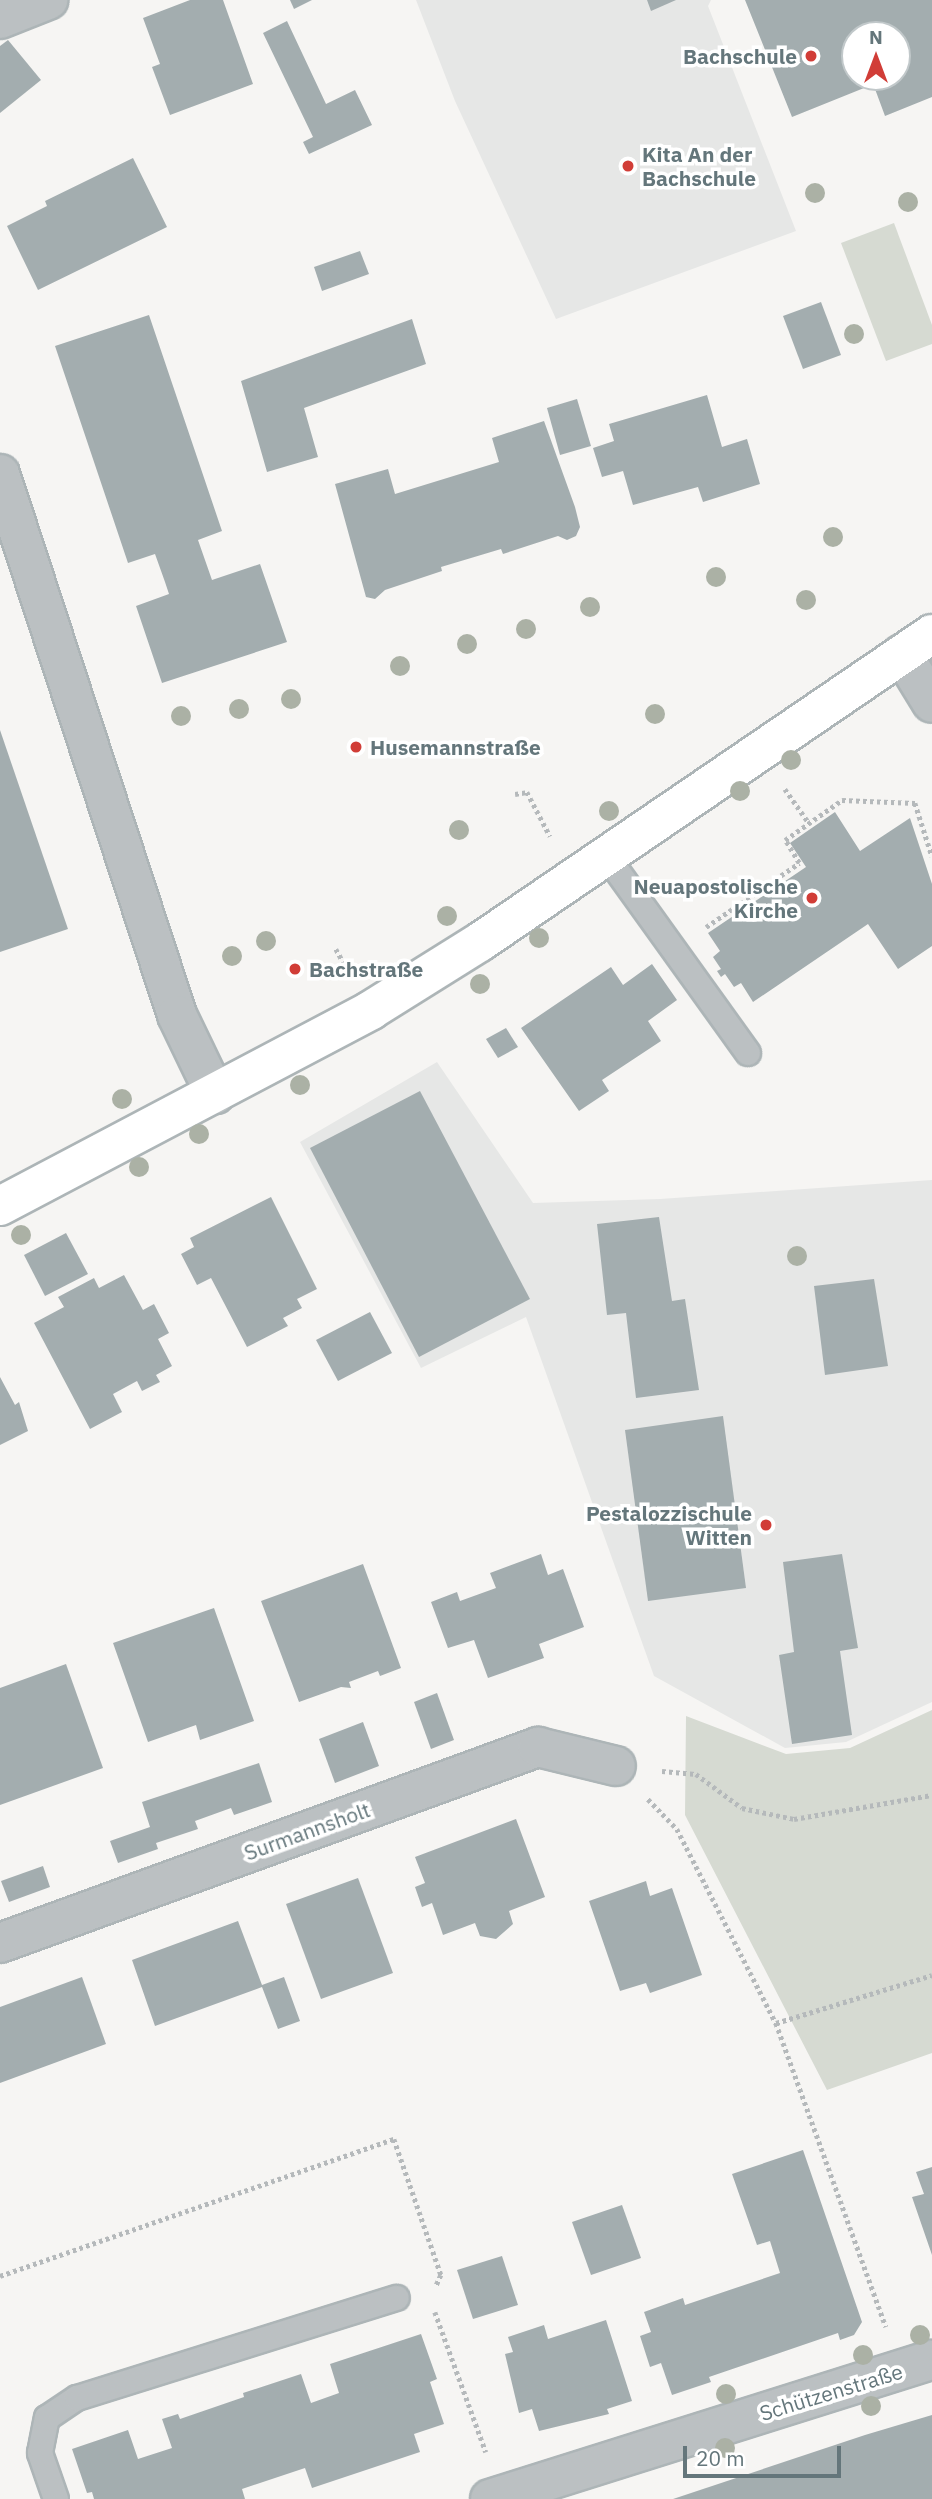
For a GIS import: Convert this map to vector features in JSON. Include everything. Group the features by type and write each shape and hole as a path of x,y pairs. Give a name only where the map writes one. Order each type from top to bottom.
{"main road":[{"path":"0,1206 371,1010 480,942 571,877 917,644"}],"street":[{"path":"0,19 48,0"},
{"path":"0,474 177,1014 215,1094"},
{"path":"917,644 932,703"},
{"name":"Surmannsholt","path":"0,1943 538,1747 616,1766"},
{"name":"Schützenstraße","path":"496,2497 917,2365"}],"lane":[{"path":"606,854 748,1053"},
{"path":"56,2499 40,2453 47,2418 77,2398 397,2298"}],"path":[{"path":"515,794 527,792 571,877"},
{"path":"790,796 809,823"},
{"path":"701,931 799,863 785,841 842,800 915,803 932,856"},
{"path":"616,1766 696,1774 742,1808 794,1819 932,1795"},
{"path":"616,1766 677,1829 776,2023 917,2365"},
{"path":"776,2023 932,1975"},
{"path":"0,2276 394,2139 441,2275 430,2300 496,2497"}],"shaded area":[{"name":"Kita An der Bachschule","path":"416,0 711,0 708,6 796,231 556,319 455,101"},
{"path":"894,223 932,325 932,344 886,361 841,243"},
{"name":"Pestalozzischule Witten","path":"437,1062 533,1203 660,1199 932,1180 932,1702 846,1742 785,1748 654,1676 526,1317 421,1368 300,1142"},
{"path":"932,1710 932,2053 827,2090 685,1815 686,1716 786,1754 850,1748"}],"building":[{"path":"190,0 223,0 253,84 170,115 152,67 160,64 143,18"},
{"path":"290,0 312,0 294,9"},
{"path":"647,0 676,0 651,11"},
{"name":"Bachschule","path":"745,0 932,0 932,97 885,116 876,91 911,91 911,21 841,21 841,91 857,91 792,117"},
{"path":"287,21 326,104 355,90 372,125 309,154 303,142 313,137 263,33"},
{"path":"8,40 41,80 0,113 0,46"},
{"path":"133,158 167,227 38,290 7,226 47,206 45,201"},
{"path":"360,251 369,274 322,291 314,267"},
{"path":"821,302 841,355 803,369 783,316"},
{"path":"149,315 222,531 198,540 212,580 260,564 287,642 162,683 136,606 169,594 155,554 128,563 55,346"},
{"path":"412,319 426,364 304,408 318,457 267,472 241,381"},
{"path":"707,395 722,447 747,439 760,484 703,502 698,487 633,505 623,471 602,477 593,448 614,441 609,424"},
{"path":"577,399 591,446 560,455 547,408"},
{"path":"544,421 575,507 580,527 576,536 567,540 558,536 503,554 501,549 441,567 442,571 385,590 375,599 366,597 335,484 388,469 395,494 499,462 492,438"},
{"path":"0,730 68,929 0,952"},
{"name":"Neuapostolische Kirche","path":"835,812 860,851 910,818 932,884 932,946 898,969 868,924 753,1002 741,983 734,987 725,974 721,977 717,971 721,969 713,957 720,951 708,933 806,867 790,843"},
{"path":"652,964 677,1000 648,1021 661,1041 602,1080 609,1091 579,1111 521,1028 611,967 623,985"},
{"path":"506,1028 518,1047 498,1058 486,1039"},
{"path":"420,1091 530,1299 419,1357 310,1148"},
{"path":"271,1197 317,1289 297,1299 302,1308 283,1318 288,1326 247,1347 211,1278 197,1285 181,1254 194,1247 190,1238"},
{"path":"659,1217 672,1301 685,1299 699,1390 636,1398 626,1313 607,1315 597,1224"},
{"path":"66,1233 88,1274 45,1296 24,1255"},
{"path":"124,1275 143,1310 154,1304 169,1333 158,1339 172,1366 156,1375 160,1382 142,1391 137,1381 113,1394 122,1412 90,1429 34,1323 64,1307 58,1297 94,1278 99,1288"},
{"path":"874,1279 888,1366 825,1375 814,1286"},
{"path":"370,1312 392,1353 338,1381 316,1340"},
{"path":"0,1377 15,1405 19,1402 28,1431 0,1445"},
{"path":"723,1416 746,1588 648,1601 625,1430"},
{"path":"541,1554 548,1575 563,1569 584,1627 539,1644 544,1658 488,1678 474,1640 448,1648 431,1602 457,1592 460,1601 496,1588 490,1573"},
{"path":"842,1554 858,1648 840,1651 852,1735 792,1744 779,1655 794,1652 783,1562"},
{"path":"363,1564 401,1668 380,1676 378,1671 349,1682 351,1688 341,1687 299,1702 261,1601"},
{"path":"214,1608 254,1721 200,1740 196,1725 148,1742 113,1643"},
{"path":"66,1664 103,1768 0,1805 0,1688"},
{"path":"437,1693 454,1740 431,1749 414,1702"},
{"path":"363,1722 379,1766 335,1783 319,1739"},
{"path":"259,1763 272,1802 234,1815 231,1808 195,1821 198,1829 156,1843 158,1849 118,1863 110,1841 150,1827 142,1802"},
{"path":"516,1819 545,1897 509,1911 513,1924 496,1939 480,1936 475,1923 443,1935 432,1903 422,1907 415,1887 425,1883 415,1857"},
{"path":"43,1866 50,1887 9,1902 1,1881"},
{"path":"358,1878 393,1973 321,1999 286,1904"},
{"path":"646,1881 650,1896 672,1888 702,1975 650,1993 646,1983 620,1991 589,1901"},
{"path":"238,1921 262,1985 284,1977 300,2021 278,2029 262,1987 155,2026 132,1960"},
{"path":"82,1977 106,2044 0,2083 0,2007"},
{"path":"803,2150 862,2322 854,2335 840,2340 838,2333 709,2377 711,2382 672,2395 661,2363 650,2367 640,2336 651,2332 644,2312 683,2298 685,2305 780,2273 770,2241 757,2245 732,2174"},
{"path":"932,2167 932,2255 912,2197 924,2194 916,2172"},
{"path":"622,2205 641,2258 591,2275 572,2222"},
{"path":"502,2256 518,2305 473,2319 457,2270"},
{"path":"606,2320 632,2401 607,2409 609,2414 539,2431 532,2409 519,2413 505,2354 513,2352 508,2337 544,2325 548,2339"},
{"path":"421,2334 437,2379 430,2382 444,2424 414,2434 420,2452 312,2488 305,2468 242,2489 245,2499 94,2499 92,2492 87,2493 72,2449 128,2430 138,2459 172,2448 162,2419 178,2414 180,2419 244,2397 243,2393 301,2374 311,2403 339,2393 330,2364"},
{"path":"932,2415 932,2499 673,2499 865,2435"}],"place":[{"name":"Bachschule","path":"811,56"},
{"name":"Kita An der Bachschule","path":"628,166"},
{"name":"Husemannstraße","path":"356,747"},
{"name":"Neuapostolische Kirche","path":"812,898"},
{"name":"Bachstraße","path":"295,969"},
{"name":"Pestalozzischule Witten","path":"766,1525"}]}
